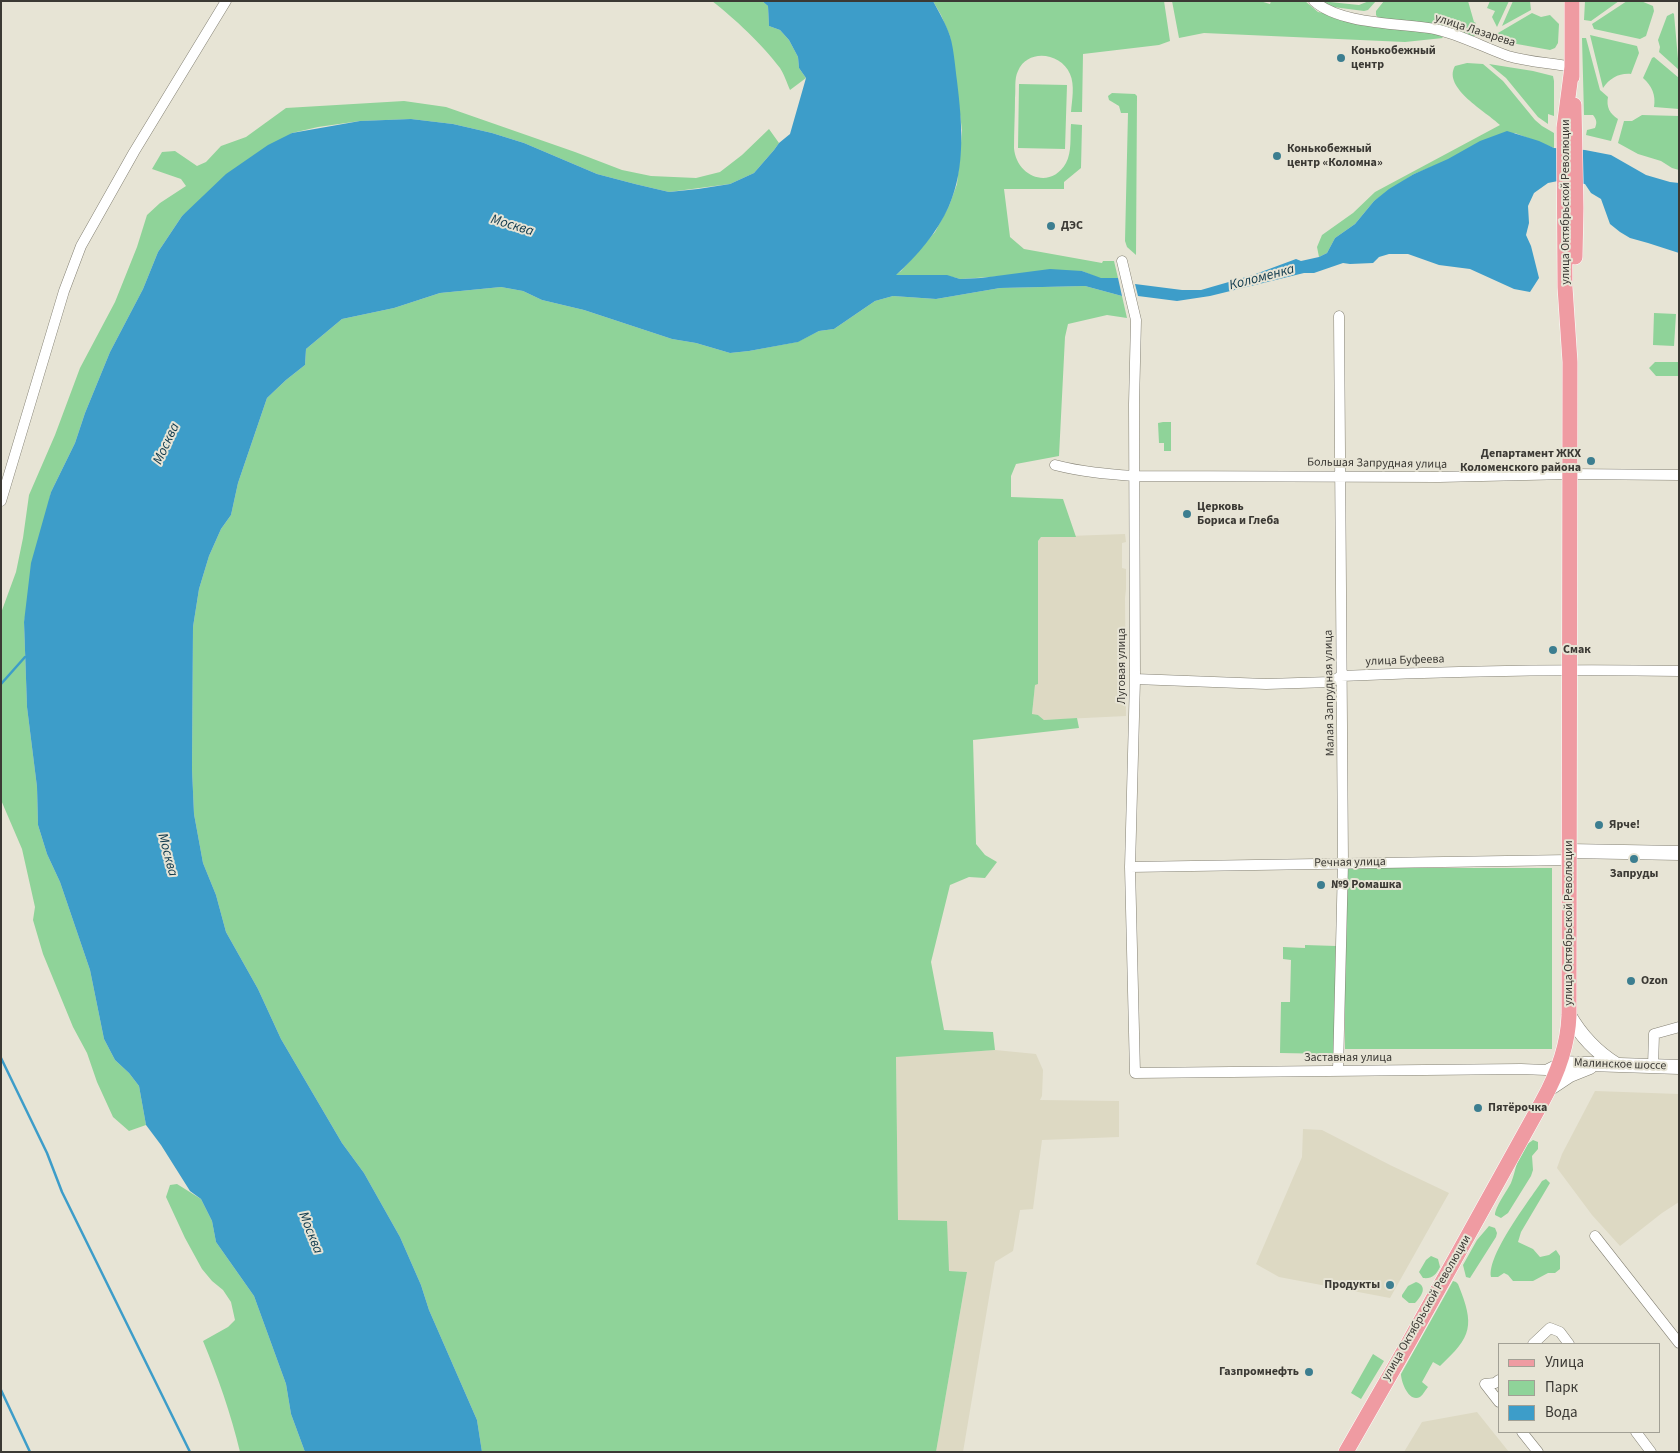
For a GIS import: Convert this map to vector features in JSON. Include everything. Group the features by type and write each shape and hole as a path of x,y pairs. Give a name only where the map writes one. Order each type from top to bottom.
{"main road":[{"name":"улица Октябрьской Революции","path":"1346,1452 1549,1089 1560,1063 1566,1041 1569,1015 1570,338 1574,288 1569,128 1572,67 1572,1"},
{"name":"Речная улица","path":"1569,856 1679,853"},
{"path":"1569,1015 1582,1035 1597,1052 1618,1066"},
{"name":"Малинское шоссе","path":"1560,1063 1679,1067"},
{"path":"1549,1089 1577,1072 1597,1065"}],"street":[{"path":"1,501 64,291 82,246 134,152 226,1"},
{"name":"улица Лазарева","path":"1314,1 1326,10 1343,15 1377,23 1437,30 1509,56 1572,67"},
{"path":"1478,52 1509,56"},
{"name":"Луговая улица","path":"1122,262 1136,320 1134,476 1135,679 1130,867 1135,1073"},
{"name":"Малая Запрудная улица","path":"1338,1071 1343,863 1339,316"},
{"name":"Большая Запрудная улица","path":"1055,465 1076,471 1134,476 1439,477 1569,474 1679,475"},
{"name":"улица Буфеева","path":"1135,679 1266,684 1331,682 1341,676 1426,672 1679,671"},
{"name":"Речная улица","path":"1130,867 1569,856"},
{"path":"1653,1066 1654,1034 1679,1027"},
{"name":"Заставная улица","path":"1135,1073 1521,1068 1546,1070 1560,1063"},
{"path":"1595,1236 1679,1343"},
{"path":"1534,1343 1550,1328 1560,1332 1568,1343"},
{"path":"1498,1381 1495,1383 1484,1384 1498,1401"},
{"path":"1523,1433 1538,1452"},
{"path":"1637,1433 1651,1452"}],"shaded area":[{"path":"1125,534 1126,542 1122,543 1122,568 1126,569 1126,716 1044,720 1038,715 1032,715 1035,684 1038,684 1038,541 1041,537"},
{"path":"995,1050 1036,1054 1043,1070 1042,1096 1040,1100 1119,1101 1119,1137 1042,1140 1033,1209 1020,1210 1013,1251 995,1262 963,1452 936,1452 967,1272 949,1271 898,1220 896,1056"},
{"path":"1595,1091 1679,1094 1679,1202 1620,1246 1592,1215 1557,1168 1562,1154"},
{"path":"1303,1129 1322,1130 1449,1193 1390,1298 1279,1277 1256,1264 1302,1157"},
{"path":"1477,1412 1509,1452 1404,1452 1422,1422"}],"green space":[{"path":"712,1 762,1 768,6 769,26 780,30 789,40 798,57 799,68 806,78 790,90 780,68 765,50"},
{"path":"933,1 1164,1 1170,41 1159,45 1083,54 1082,112 1071,112 1072,78 1066,67 1059,61 1044,56 1036,56 1023,64 1016,77 1014,148 1016,158 1021,166 1035,177 1043,178 1059,172 1066,163 1069,154 1071,124 1082,125 1081,168 1064,182 1064,189 1004,189 1010,237 1024,249 1102,263 1103,261 1114,261 1118,278 1101,279 1082,271 960,279 936,275 895,275 901,271 935,232 949,206 957,184 962,130 950,36"},
{"path":"1172,1 1260,1 1270,4 1271,1 1305,1 1318,12 1439,34 1443,38 1405,42 1204,33 1179,38"},
{"path":"1320,1 1359,5 1369,1 1376,1 1368,10 1364,11 1333,7"},
{"path":"1384,1 1468,1 1474,22 1476,23 1475,31 1479,35 1470,37 1379,19 1376,11"},
{"path":"1490,1 1509,1 1497,27 1492,17 1495,11 1487,8"},
{"path":"1513,1 1530,1 1531,10 1502,26"},
{"path":"1585,1 1619,1 1591,21 1584,20"},
{"path":"1627,1 1641,1 1653,6 1654,11 1646,36 1640,39 1594,29 1592,24"},
{"path":"1532,13 1541,17 1550,15 1559,24 1558,43 1555,48 1550,50 1495,40 1498,33"},
{"path":"1673,13 1679,70 1659,52 1658,40 1667,16"},
{"path":"1590,35 1637,46 1639,53 1631,74 1615,77 1603,88"},
{"path":"1582,38 1586,38 1600,90 1608,97 1609,110 1618,119 1611,141 1586,135 1587,130 1595,128 1596,122 1593,115 1584,115"},
{"path":"1654,57 1679,78 1679,109 1654,107 1653,91 1643,78"},
{"path":"1467,63 1483,64 1503,81 1535,120 1554,133 1554,148 1515,133 1414,174 1374,201 1355,224 1335,238 1327,253 1319,257 1317,247 1322,235 1353,213 1375,192 1500,125 1468,99 1455,83 1453,74 1455,66"},
{"path":"1489,64 1553,76 1554,116 1548,114 1548,124 1538,117 1506,78"},
{"path":"1019,84 1067,85 1065,149 1018,148"},
{"path":"1112,93 1135,94 1137,96 1136,255 1127,247 1125,241 1128,113 1121,113 1119,106 1109,100 1108,96"},
{"path":"404,101 446,107 622,170 651,176 696,178 720,172 742,155 769,129 779,143 754,173 730,184 669,192 597,174 524,143 453,124 411,119 360,121 318,127 292,133 182,216 158,252 143,289 110,352 75,443 51,492 24,622 27,707 37,787 38,825 90,970 104,1039 115,1060 139,1086 146,1125 129,1131 113,1117 43,954 33,920 35,907 22,849 1,800 1,613 16,572 29,495 55,435 80,368 115,302 137,247 147,215 160,203 186,186 181,179 152,169 162,152 175,151 197,166 206,162 221,146 246,137 286,108"},
{"path":"1642,115 1679,116 1679,170 1661,161 1638,154 1618,143 1624,121 1632,121"},
{"path":"1085,286 1122,296 1127,318 1107,315 1068,324 1065,337 1059,456 1016,464 1011,476 1011,497 1063,499 1076,537 1041,537 1038,541 1038,684 1035,685 1032,714 1038,715 1044,720 1077,718 1079,728 973,740 976,844 985,855 997,862 985,878 969,877 950,885 931,962 944,1030 993,1032 995,1050 896,1057 898,1220 947,1221 949,1271 967,1272 936,1452 482,1452 477,1420 429,1310 421,1285 400,1237 364,1173 342,1143 281,1039 258,989 226,932 216,895 203,863 194,814 192,769 193,627 199,589 209,556 221,529 231,515 238,483 267,398 305,365 306,349 342,319 394,308 440,293 501,287 523,291 542,300 584,310 672,339 696,343 730,353 797,342 819,331 834,329 875,301 893,296 936,299 1000,288"},
{"path":"1654,313 1676,314 1674,346 1653,345"},
{"path":"1655,362 1679,362 1679,376 1656,376 1649,368"},
{"path":"1171,422 1171,451 1164,451 1164,443 1159,443 1158,423"},
{"path":"1345,868 1552,868 1552,1049 1345,1049"},
{"path":"1305,945 1336,946 1334,1054 1280,1053 1281,1002 1290,1002 1291,960 1283,959 1283,947 1305,948"},
{"path":"1533,1140 1538,1142 1538,1149 1532,1156 1533,1170 1531,1176 1508,1213 1501,1218 1495,1215 1497,1208 1511,1183 1523,1149"},
{"path":"1546,1179 1550,1183 1521,1232 1518,1242 1533,1249 1540,1257 1549,1255 1556,1250 1560,1256 1560,1269 1555,1273 1548,1273 1533,1281 1513,1281 1504,1273 1498,1277 1491,1277 1495,1256 1502,1242 1542,1181"},
{"path":"177,1184 201,1199 212,1221 216,1242 254,1296 286,1384 291,1414 305,1452 240,1452 224,1396 203,1341 228,1327 235,1320 231,1302 223,1290 202,1269 166,1197 170,1185"},
{"path":"1489,1226 1495,1228 1496,1237 1470,1278 1466,1277 1463,1265 1477,1240"},
{"path":"1431,1256 1438,1259 1440,1267 1433,1276 1423,1278 1419,1272 1426,1260"},
{"path":"1453,1281 1458,1284 1467,1310 1467,1330 1464,1338 1451,1356 1440,1366 1433,1362 1422,1382 1428,1387 1422,1395 1416,1398 1412,1397 1406,1391 1401,1374"},
{"path":"1416,1282 1422,1286 1423,1291 1415,1303 1409,1303 1402,1295 1408,1286"},
{"path":"1373,1354 1384,1361 1361,1399 1351,1393"}],"water":[{"name":"Москва","path":"762,1 933,1 944,23 950,36 952,47 960,112 961,144 958,176 949,206 939,226 919,252 896,275 947,275 960,279 1050,269 1082,271 1101,278 1118,278 1122,296 1085,286 1000,288 936,299 893,296 875,301 834,329 819,331 798,342 730,353 696,343 672,339 584,310 542,300 523,291 501,287 440,293 394,308 342,319 306,349 305,365 267,398 238,483 231,515 221,529 209,556 199,589 193,627 192,769 194,814 203,863 216,895 226,932 258,989 281,1039 342,1143 364,1173 400,1237 421,1285 429,1310 477,1420 482,1452 305,1452 291,1414 286,1384 254,1296 216,1242 212,1221 201,1199 190,1191 146,1125 139,1086 115,1060 104,1039 90,970 38,825 37,787 27,707 24,622 31,563 51,492 75,443 110,352 143,289 158,252 182,216 226,174 268,145 292,133 360,121 411,119 453,124 492,133 524,143 597,174 669,192 730,184 754,173 779,143 790,134 806,78 799,68 798,57 789,40 780,30 769,26 768,6"},
{"name":"Коломенка","path":"1507,131 1554,148 1585,150 1611,155 1646,175 1679,183 1679,253 1630,238 1610,224 1601,199 1591,193 1585,184 1558,181 1548,183 1534,193 1528,206 1529,223 1526,235 1531,246 1539,278 1530,292 1514,289 1470,269 1439,265 1408,254 1389,254 1379,257 1373,263 1343,263 1314,273 1304,273 1210,296 1177,301 1138,296 1135,284 1182,290 1201,290 1253,275 1296,259 1301,261 1319,257 1327,253 1335,238 1355,224 1374,201 1389,189 1414,174 1448,159 1480,141"}],"waterway":[{"path":"1,684 25,657"},
{"path":"1,1058 47,1153 62,1192 190,1452"},
{"path":"1,1390 30,1452"}],"place":[{"name":"Конькобежный центр","path":"1341,58"},
{"name":"Конькобежный центр «Коломна»","path":"1277,156"},
{"name":"ДЭС","path":"1051,226"},
{"name":"Департамент ЖКХ Коломенского района","path":"1591,461"},
{"name":"Церковь Бориса и Глеба","path":"1187,514"},
{"name":"Смак","path":"1553,650"},
{"name":"Ярче!","path":"1599,825"},
{"name":"Запруды","path":"1634,859"},
{"name":"№9 Ромашка","path":"1321,885"},
{"name":"Ozon","path":"1631,981"},
{"name":"Пятёрочка","path":"1478,1108"},
{"name":"Продукты","path":"1390,1285"},
{"name":"Газпромнефть","path":"1309,1372"}]}
